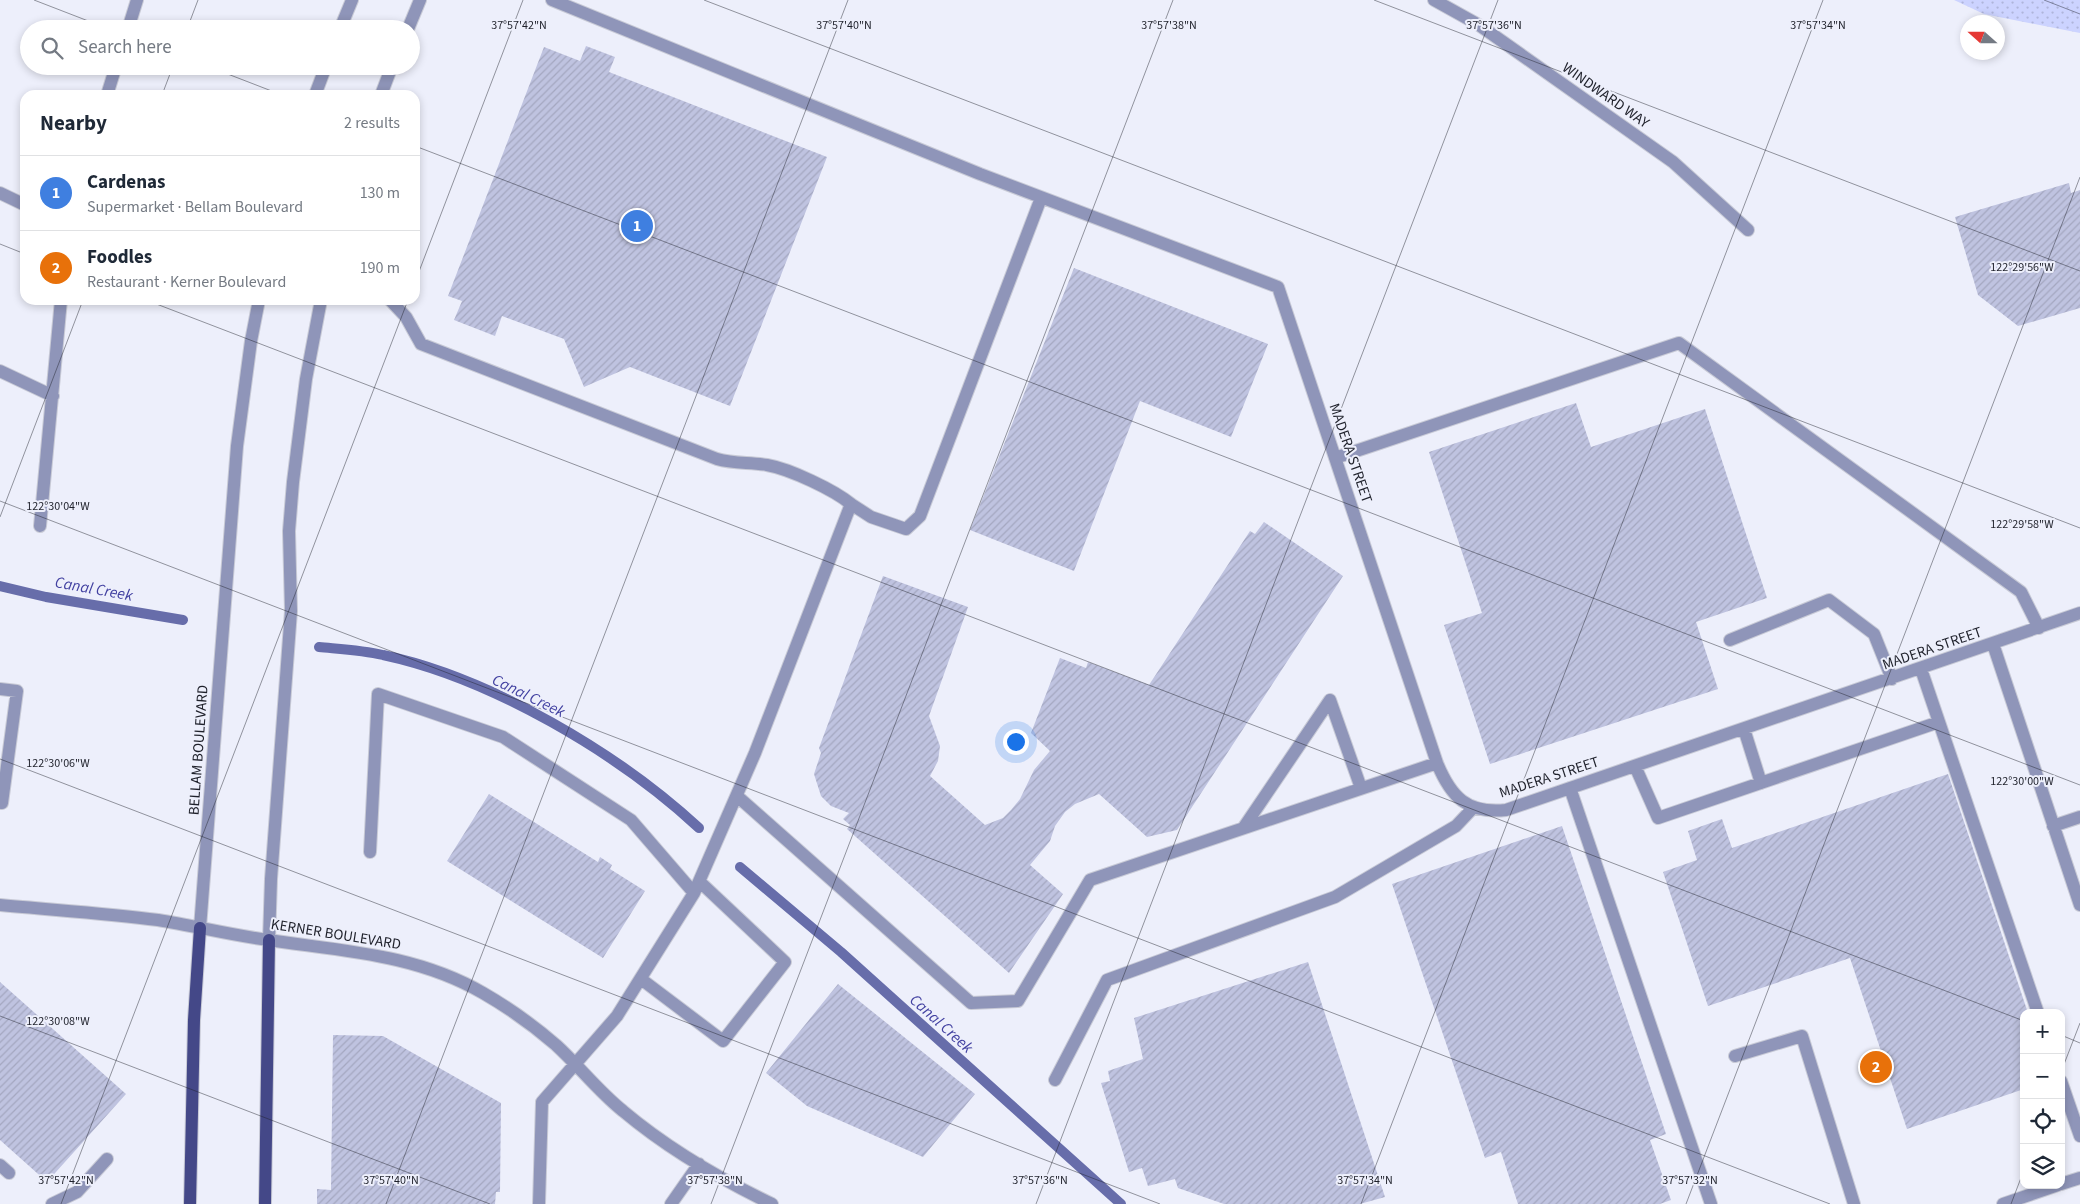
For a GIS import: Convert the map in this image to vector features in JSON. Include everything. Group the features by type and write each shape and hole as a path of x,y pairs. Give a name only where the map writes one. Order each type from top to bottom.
{"main road":[{"name":"BELLAM BOULEVARD","path":"190,1204 194,1029 200,928"},
{"path":"265,1204 269,940"}],"street":[{"path":"131,20 137,0"},
{"path":"344,20 352,0"},
{"path":"412,20 420,0"},
{"path":"395,305 406,317 421,344 717,458 734,463 768,465 829,488 871,518 906,529 920,516 1041,198 888,138 552,0"},
{"name":"WINDWARD WAY","path":"1434,0 1479,25 1673,162 1748,230"},
{"path":"109,90 113,75"},
{"path":"317,90 323,75"},
{"path":"383,90 389,75"},
{"path":"0,193 20,203"},
{"name":"MADERA STREET","path":"1041,198 1278,287 1437,763 1450,790 1460,800 1473,808 1489,812 1506,810 2078,614"},
{"path":"40,526 61,305"},
{"name":"BELLAM BOULEVARD","path":"200,928 237,446 258,305"},
{"path":"269,940 272,870 291,611 289,531 306,379 320,305"},
{"path":"1335,458 1679,343 2021,592 2039,628"},
{"path":"0,371 53,396"},
{"path":"540,1204 542,1102 574,1063 617,1016 697,888 738,796 851,504"},
{"path":"1730,640 1828,600 1874,634 1892,679"},
{"path":"2078,614 2080,628"},
{"path":"1993,644 2080,905"},
{"path":"1921,669 2037,1009"},
{"path":"0,689 16,690 2,804"},
{"path":"370,852 378,694 503,736 631,820 697,888 785,962 723,1041 641,979"},
{"path":"1244,827 1330,700 1361,788"},
{"path":"1635,766 1658,818 1939,722"},
{"path":"1744,729 1761,783"},
{"path":"738,796 971,1003 1018,1001 1090,880 1437,763"},
{"path":"1570,788 1711,1204"},
{"path":"1055,1080 1106,980 1335,897 1456,826 1473,808"},
{"path":"2053,826 2080,817"},
{"name":"KERNER BOULEVARD","path":"0,904 156,920 269,940 366,952 406,961 443,974 481,991 520,1016 574,1063 624,1113 699,1164 772,1204"},
{"path":"1735,1056 1802,1036 1854,1204"},
{"path":"2065,1093 2080,1136"},
{"path":"52,1204 77,1192 107,1159"},
{"path":"671,1204 699,1164"},
{"path":"2065,1183 2080,1178"},
{"path":"2011,1203 2049,1189"}],"shaded area":[{"path":"1954,0 2080,0 2080,33 2005,18 2005,15 1984,14"}],"building":[{"path":"586,46 615,57 609,72 827,157 730,406 630,367 584,387 564,339 502,316 495,336 454,320 462,301 448,296 544,47 580,61"},
{"path":"2069,183 2071,193 2080,190 2080,308 2018,326 1978,295 1955,217"},
{"path":"1074,268 1268,344 1231,437 1140,401 1074,571 970,530"},
{"path":"1576,403 1591,447 1705,409 1767,598 1696,622 1718,689 1490,764 1444,625 1482,613 1429,452"},
{"path":"1264,522 1343,576 1177,830 1147,837 1099,794 1075,804 1065,812 1055,826 1050,841 1030,865 1063,894 1009,973 847,829 850,825 843,819 849,813 831,806 821,796 814,774 821,753 819,748 883,576 968,607 929,716 940,746 938,761 930,776 985,825 1003,818 1011,810 1020,799 1034,770 1050,751 1031,733 1060,658 1086,668 1088,662 1149,685 1250,531 1255,534"},
{"path":"1948,774 2027,1009 2020,1009 2020,1090 1907,1129 1850,958 1708,1006 1663,872 1697,860 1688,831 1722,819 1732,848"},
{"path":"489,794 598,862 600,857 612,865 610,869 645,891 603,958 447,861"},
{"path":"1562,826 1666,1134 1650,1140 1671,1200 1660,1204 1518,1204 1501,1152 1485,1158 1392,884"},
{"path":"1308,962 1385,1197 1360,1204 1224,1204 1178,1188 1175,1179 1148,1186 1142,1168 1129,1172 1101,1083 1110,1081 1108,1071 1143,1059 1134,1018"},
{"path":"0,982 126,1094 47,1182 0,1140"},
{"path":"838,984 975,1094 923,1157 807,1106 766,1073"},
{"path":"333,1035 383,1036 501,1103 500,1192 496,1192 495,1204 317,1204 317,1189 331,1190"}],"waterway":[{"name":"Canal Creek","path":"0,586 46,597 183,620"},
{"name":"Canal Creek","path":"319,647 375,653 424,666 467,681 509,700 592,746 667,800 699,828"},
{"name":"Canal Creek","path":"740,867 841,952 1121,1204"}],"place":[{"name":"Cardenas","path":"637,226"},
{"name":"Foodles","path":"1876,1067"}]}
